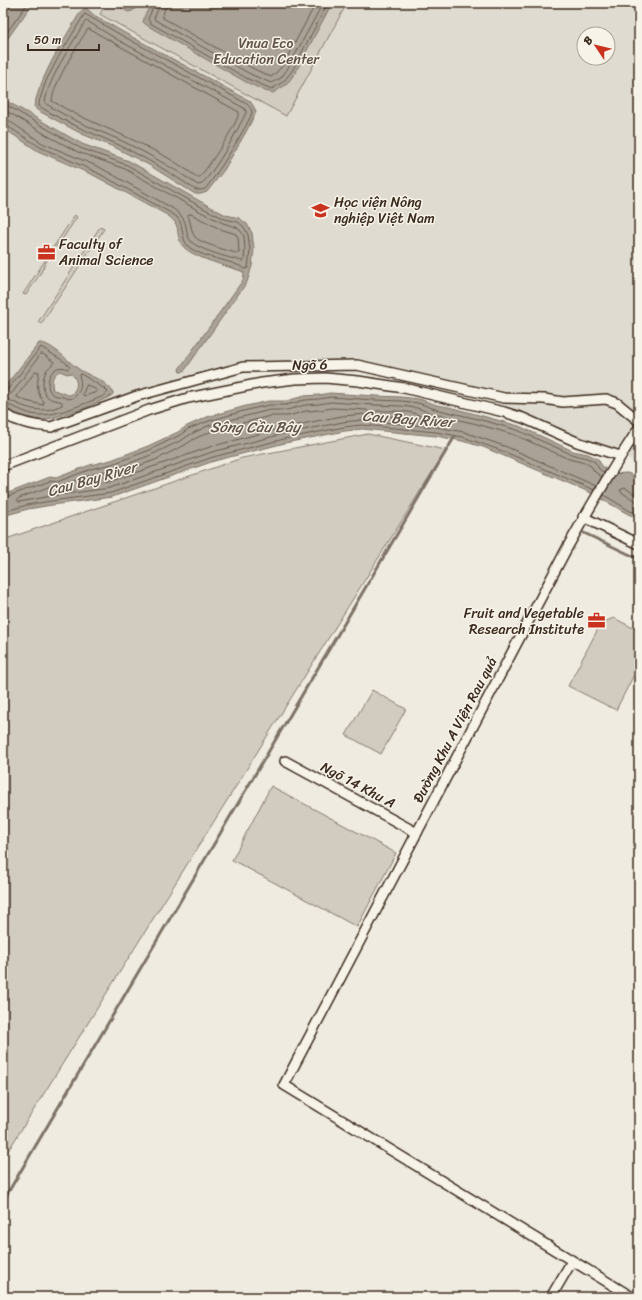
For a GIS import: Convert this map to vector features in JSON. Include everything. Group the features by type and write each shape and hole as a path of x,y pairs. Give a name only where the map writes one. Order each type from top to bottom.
{"street":[{"path":"3,414 10,418 36,426 51,427 136,396 243,367 357,365 504,398 538,399 563,402 606,398 617,403 639,421"},
{"name":"Ngõ 6","path":"3,466 149,410 188,398 262,383 295,379 325,378 404,388 504,412 523,418 577,442 619,457"},
{"name":"Đường Khu A Viện Rau quả","path":"572,1261 284,1085 594,498 639,428"},
{"path":"584,518 639,544"},
{"name":"Ngõ 14 Khu A","path":"285,761 417,833"},
{"path":"551,1297 572,1261 632,1297"}],"shaded area":[{"name":"Học viện Nông nghiệp Việt Nam","path":"3,3 639,3 639,464 451,384 357,362 243,364 130,393 46,423 32,423 3,411"}],"green space":[{"name":"Vnua Eco Education Center","path":"106,3 347,3 286,116 103,16 100,14"},
{"path":"75,215 77,217 53,250 52,249"},
{"path":"100,227 104,229 41,324 38,322"},
{"path":"46,259 47,260 40,274 26,295 23,294"},
{"path":"368,434 446,450 3,1159 3,540 242,458"},
{"path":"614,618 639,631 639,665 616,710 568,686 601,623"},
{"path":"372,690 406,709 381,754 346,735"},
{"path":"271,786 396,853 357,927 232,860"}],"water":[{"path":"3,3 33,3 3,45"},
{"path":"114,3 140,3 135,9 128,12"},
{"name":"Vnua Eco Education Center","path":"152,3 332,3 295,73 287,84 273,93 246,82 148,26 143,22"},
{"path":"86,8 94,15 123,32 250,101 254,107 256,112 247,130 224,170 207,192 195,194 149,165 116,148 82,134 37,110 34,106 48,68 81,11"},
{"path":"3,99 82,144 129,161 205,204 226,215 239,218 247,224 252,233 254,249 252,266 247,282 185,370 182,372 180,372 179,369 243,280 244,273 200,257 186,249 182,245 175,222 167,215 95,176 38,151 3,128"},
{"path":"39,343 43,343 53,348 80,370 101,381 110,388 113,394 101,401 78,410 41,420 26,417 3,407 3,389","holes":["60,371 67,374 71,373 76,382 76,389 72,394 68,395 53,390 52,381 55,374"]},
{"name":"Sông Cầu Bây","path":"330,393 419,399 519,426 573,451 588,454 598,459 602,466 612,474 627,473 639,480 639,519 589,492 483,447 436,436 362,429 285,443 214,461 112,497 28,509 3,516 3,495 50,477 56,478 148,446 207,417 269,401 286,401 304,396"}],"waterway":[{"name":"Cau Bay River","path":"3,1201 455,436"},
{"path":"584,533 639,559"}],"place":[{"name":"Học viện Nông nghiệp Việt Nam","path":"321,210"},
{"name":"Faculty of Animal Science","path":"46,252"},
{"name":"Fruit and Vegetable Research Institute","path":"597,621"}]}
